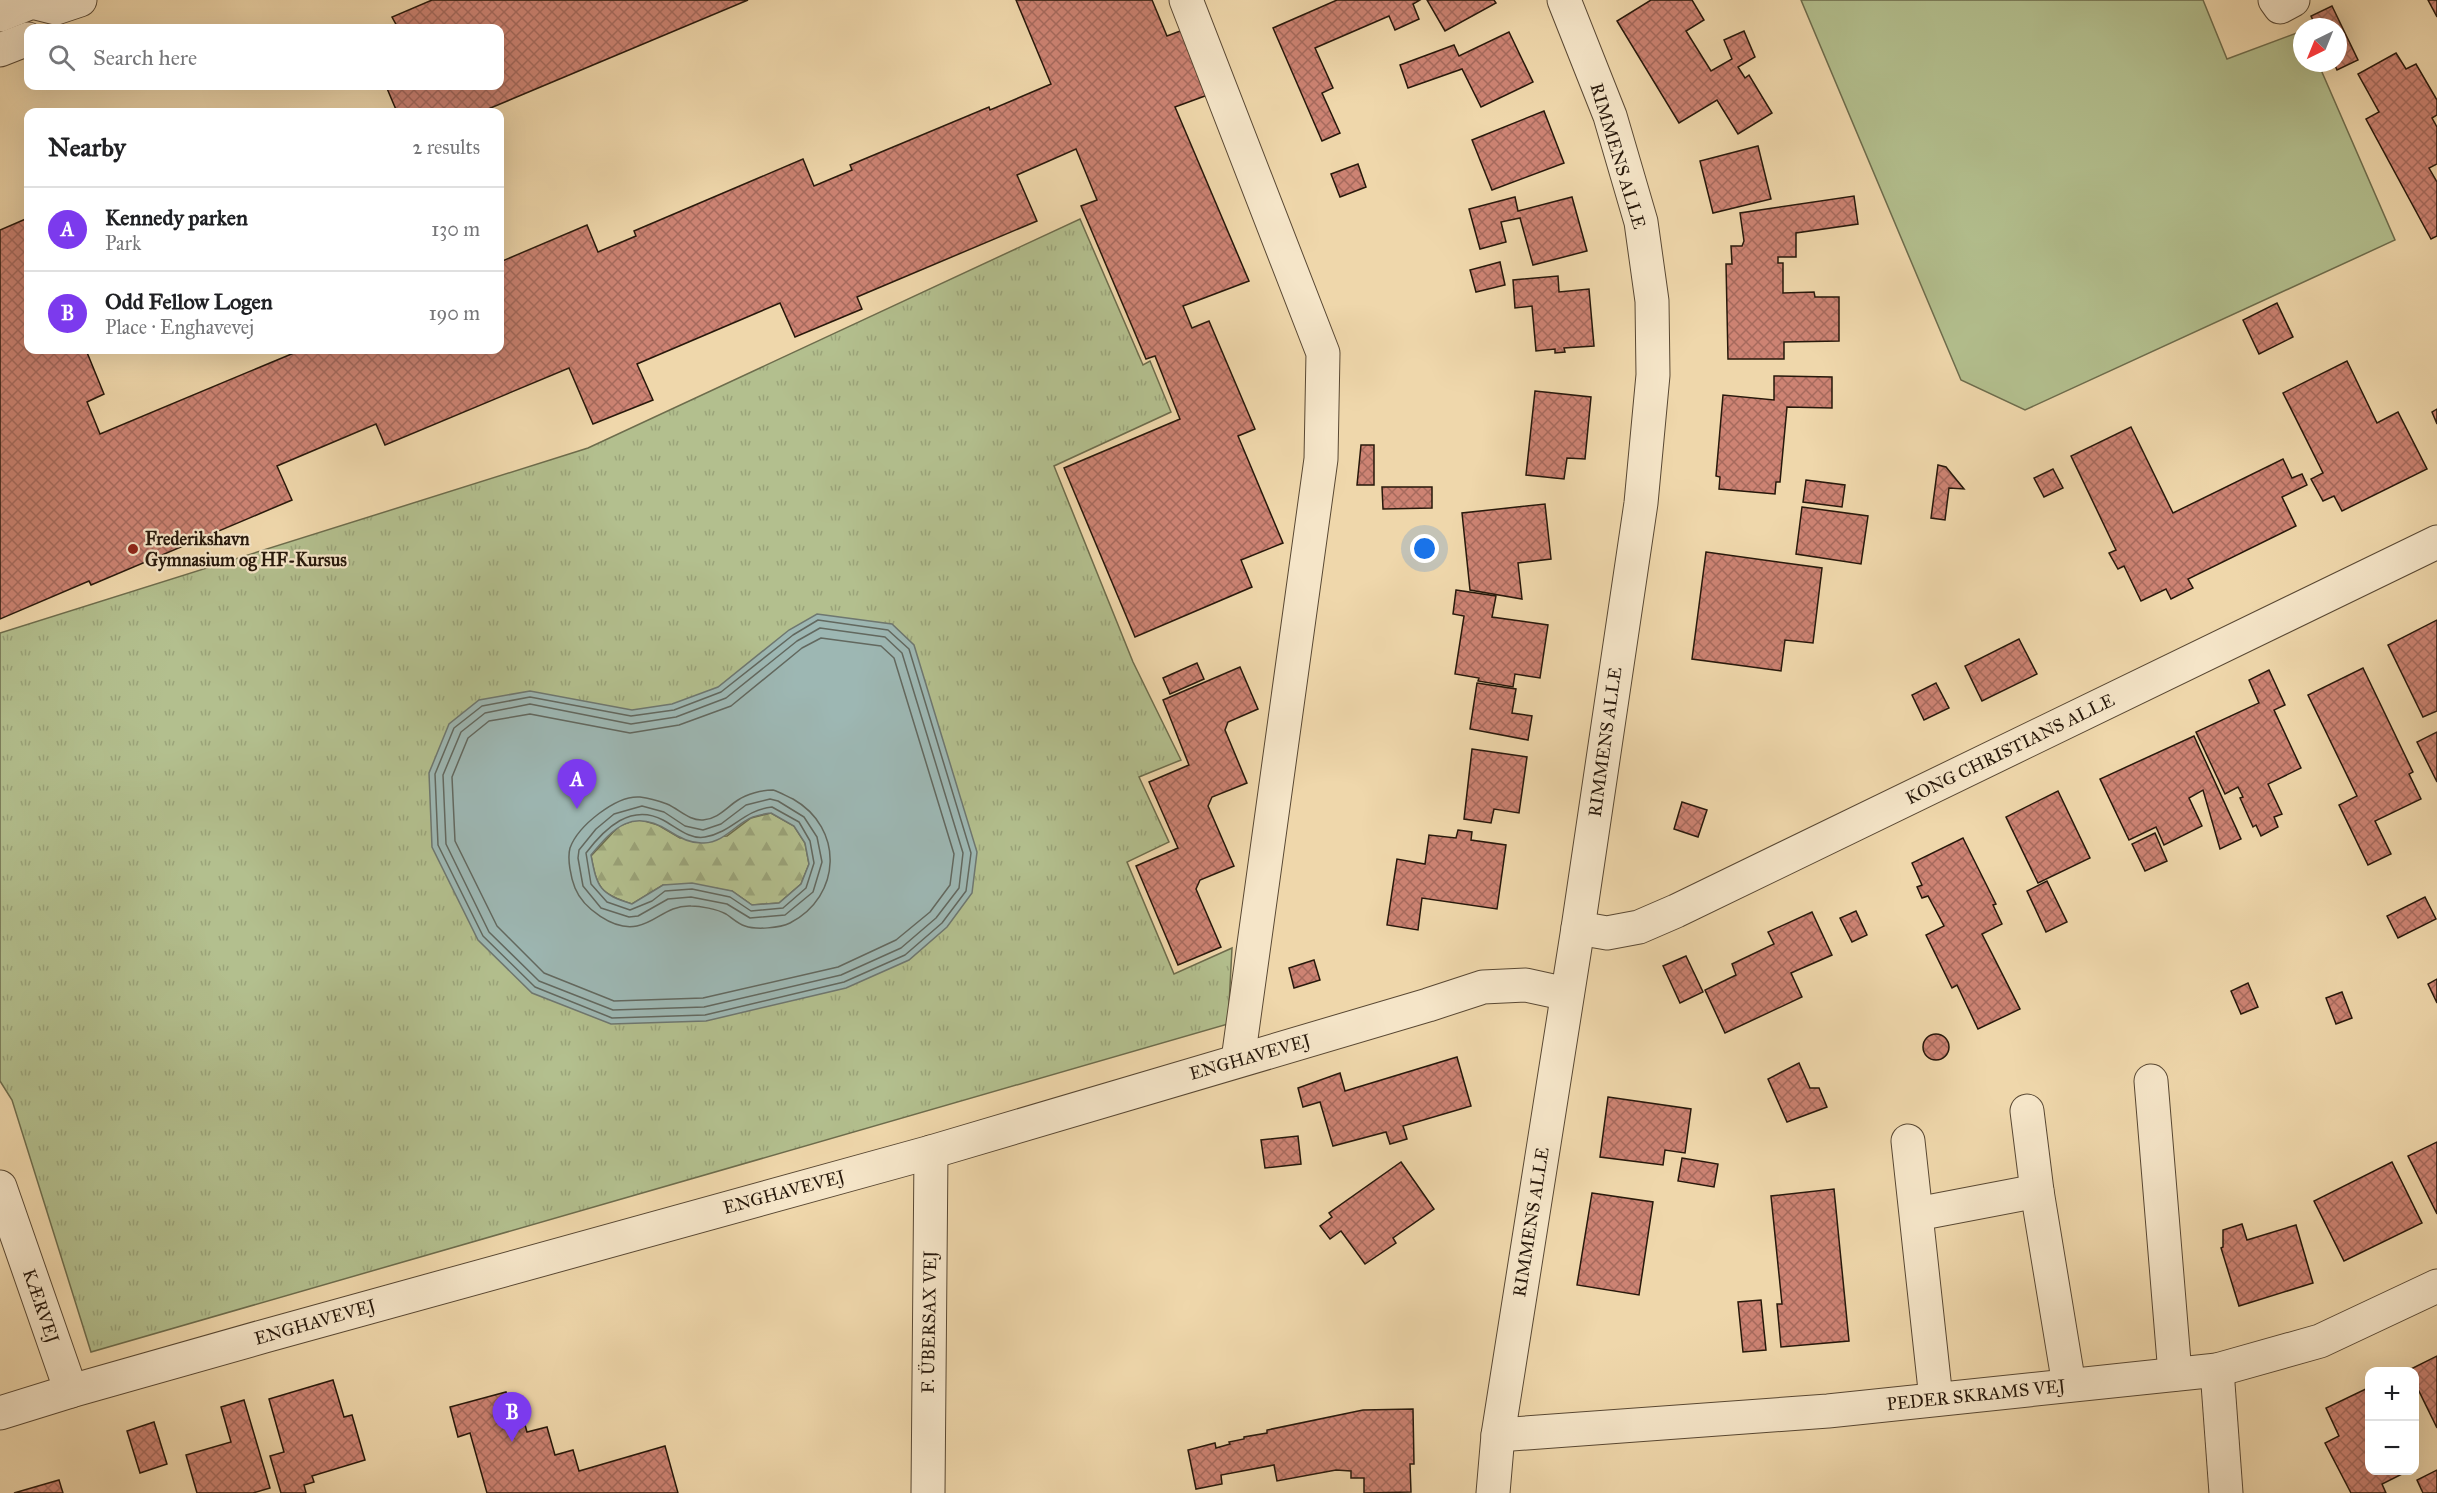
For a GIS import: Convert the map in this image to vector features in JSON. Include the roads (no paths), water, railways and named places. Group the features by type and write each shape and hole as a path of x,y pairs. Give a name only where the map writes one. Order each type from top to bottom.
{"street":[{"path":"1186,0 1323,352 1321,459 1238,1060"},
{"name":"RIMMENS ALLE","path":"1492,1493 1498,1435 1578,928 1641,502 1653,375 1652,301 1641,222 1611,116 1564,0"},
{"path":"2275,0 2280,7 2293,0"},
{"path":"0,15 32,2 60,12"},
{"path":"0,50 24,41"},
{"name":"KONG CHRISTIANS ALLE","path":"1578,928 1606,933 1639,927 1676,911 2437,542"},
{"name":"ENGHAVEVEJ","path":"0,1413 71,1391 931,1152 1483,987 1526,985 1567,994"},
{"path":"2151,1081 2175,1374"},
{"path":"2027,1111 2037,1191 2069,1385"},
{"path":"1908,1141 1936,1399"},
{"name":"F. ÜBERSAX VEJ","path":"928,1493 931,1152"},
{"name":"KÆRVEJ","path":"0,1186 71,1391"},
{"path":"1917,1214 2037,1191"},
{"name":"PEDER SKRAMS VEJ","path":"1498,1435 1828,1411 2217,1370 2320,1341 2437,1286"},
{"path":"2217,1370 2226,1493"}],"water":[{"path":"817,614 892,624 914,645 977,852 972,893 947,927 909,960 846,988 706,1021 611,1024 532,993 478,940 432,847 429,773 449,724 479,700 530,691 632,710 672,704 718,687 789,630","holes":["771,813 794,826 805,843 809,864 801,884 779,903 752,905 732,891 692,883 663,885 632,904 613,897 602,888 595,875 591,855 616,829 635,821 656,824 681,838 699,843 718,840 747,820 764,814"]}],"place":[{"name":"Frederikshavn Gymnasium og HF-Kursus","path":"133,549"},
{"name":"Kennedy parken","path":"577,809"},
{"name":"Odd Fellow Logen","path":"512,1442"}]}
